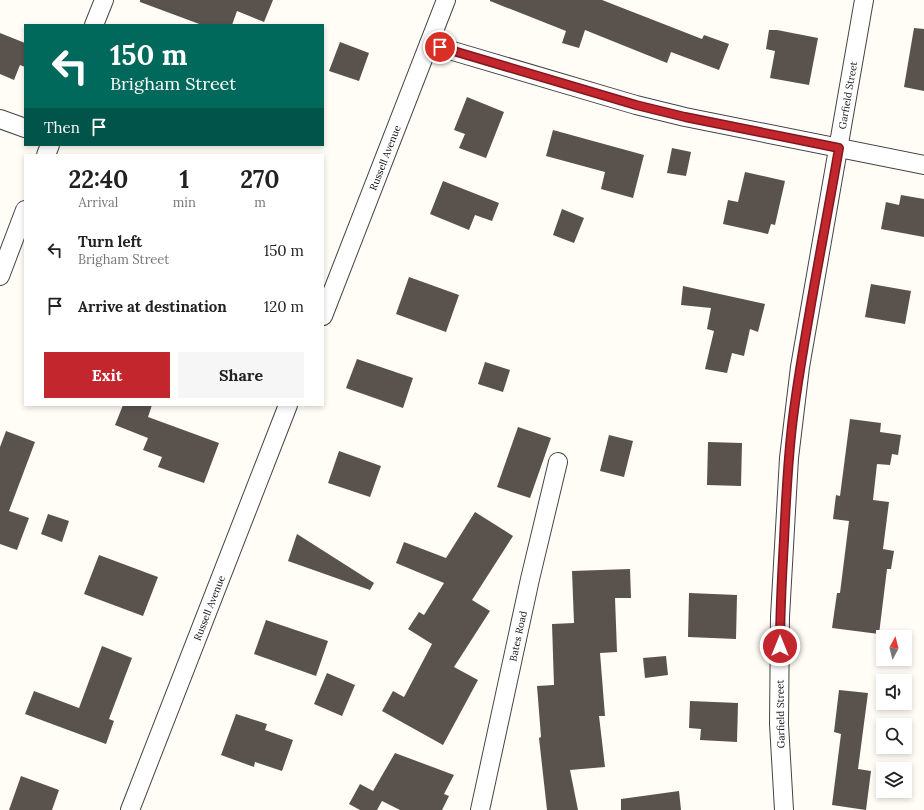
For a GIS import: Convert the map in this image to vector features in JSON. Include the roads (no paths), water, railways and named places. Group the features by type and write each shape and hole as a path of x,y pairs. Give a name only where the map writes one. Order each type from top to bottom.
{"street":[{"path":"94,24 104,0"},
{"name":"Russell Avenue","path":"324,313 446,0"},
{"name":"Garfield Street","path":"784,810 779,724 780,617 789,458 800,367 864,0"},
{"path":"429,44 642,106 692,118 924,165"},
{"path":"0,118 24,128"},
{"path":"0,276 24,213"},
{"name":"Russell Avenue","path":"130,810 288,406"},
{"name":"Bates Road","path":"480,810 530,579 558,462"}]}
